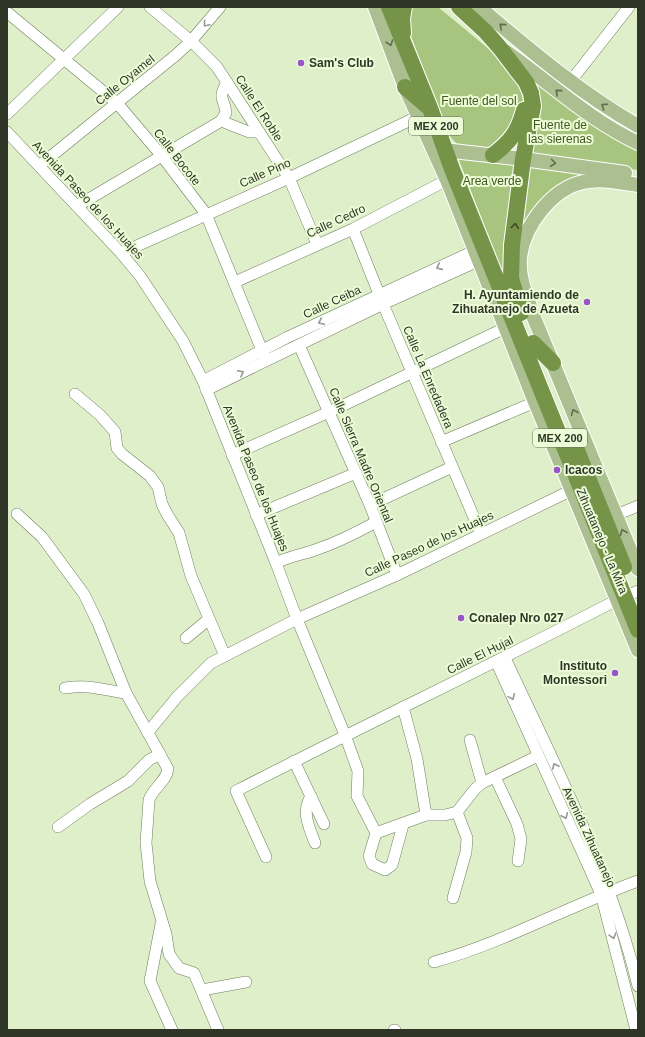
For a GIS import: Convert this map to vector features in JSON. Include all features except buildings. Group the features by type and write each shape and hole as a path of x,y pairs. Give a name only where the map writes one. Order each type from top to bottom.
{"highway":[{"name":"Zihuatanejo - La Mira","path":"389,7 403,42 424,112 444,150 450,181 594,532 630,596"},
{"path":"403,42 402,18 404,7"},
{"path":"450,7 500,48"},
{"name":"Zihuatanejo - La Mira","path":"459,7 486,32 500,48 526,82 531,93 533,106 512,245 511,278 516,303 533,343 630,596 638,630"},
{"path":"476,7 486,32"},
{"path":"494,155 509,143 520,126 525,107 526,82"},
{"path":"405,87 424,112"},
{"path":"533,343 553,363"}],"main road":[{"path":"376,7 405,87"},
{"path":"479,7 570,82 608,109 638,126"},
{"path":"500,48 532,70 576,106 638,143"},
{"path":"424,112 476,256 505,328 572,490 594,532"},
{"path":"444,150 524,158 631,174"},
{"path":"638,184 608,180 582,182 563,191 545,206 532,221 524,239 520,259 522,283 553,363 638,569"},
{"path":"630,596 638,650"}],"street":[{"path":"7,114 63,58 118,7"},
{"name":"Calle El Roble","path":"150,7 192,41 217,67 289,178 317,244"},
{"name":"Calle Oyamel","path":"39,166 192,41 220,7"},
{"path":"570,82 629,7"},
{"name":"Calle Bocote","path":"9,11 117,103 161,155 206,214 264,355"},
{"path":"77,206 161,155 221,121 226,113 221,100 221,93 227,82"},
{"name":"Calle Pino","path":"121,253 289,178 424,112"},
{"path":"221,121 249,132 259,132"},
{"name":"Avenida Paseo de los Huajes","path":"7,132 121,253 183,341 204,386 345,735 358,771 357,796 376,833"},
{"name":"Calle Cedro","path":"235,282 353,229 450,181"},
{"name":"Calle La Enredadera","path":"353,229 381,299 414,372 441,442 482,534"},
{"name":"Calle Ceiba","path":"204,386 264,355 381,299 476,256"},
{"name":"Calle Ceiba","path":"264,355 299,345 381,299"},
{"path":"232,455 329,412 505,328"},
{"name":"Calle Sierra Madre Oriental","path":"299,345 370,505 397,575"},
{"path":"75,394 100,415 115,432 117,448 122,454 154,480 167,514 179,533 186,564 224,656"},
{"path":"441,442 535,402"},
{"path":"370,505 452,467"},
{"path":"256,515 356,473"},
{"name":"Calle Paseo de los Huajes","path":"148,732 210,663 297,619 397,575 572,490"},
{"path":"616,515 638,506"},
{"path":"17,514 45,540 84,594 126,693 168,769 167,777 151,794 149,800 146,843 150,881 166,934 169,954 179,968 194,973 218,1030"},
{"path":"276,562 291,556 315,550 352,535 376,522"},
{"name":"Calle El Hujal","path":"266,857 236,791 345,735 630,596"},
{"path":"186,638 209,619"},
{"name":"Avenida Zihuatanejo","path":"500,660 538,756 606,893 636,1030"},
{"name":"Avenida Zihuatanejo","path":"500,660 587,837 638,986"},
{"path":"65,688 80,685 126,693"},
{"path":"403,707 417,759 426,815"},
{"path":"470,740 482,784"},
{"path":"58,827 90,804 128,781 149,760 160,754"},
{"path":"403,825 389,868 385,870 372,864 369,856 376,833 403,825 426,815 445,815 457,812 475,789 482,784 538,756"},
{"path":"294,761 324,824"},
{"path":"496,777 517,824 521,839 518,861"},
{"path":"311,796 305,805 307,822 315,843"},
{"path":"452,898 466,852 467,838 457,812"},
{"path":"434,962 502,939 606,893 638,881"},
{"path":"161,919 150,980 172,1030"},
{"path":"202,990 246,982"}],"green space":[{"name":"Fuente del sol","path":"406,7 438,7 501,59 520,87 524,106 498,149 468,149 457,144 451,138 446,130 405,20"},
{"name":"Fuente de las sierenas","path":"529,77 638,146 638,170 528,154"},
{"name":"Area verde","path":"457,155 518,160 505,278"},
{"name":"Area verde","path":"526,164 604,174 575,182 554,190 537,205 521,230"}],"place":[{"name":"Sam's Club","path":"301,63"},
{"name":"H. Ayuntamiendo de Zihuatanejo de Azueta","path":"587,302"},
{"name":"Icacos","path":"557,470"},
{"name":"Conalep Nro 027","path":"461,618"},
{"name":"Instituto Montessori","path":"615,673"}]}
